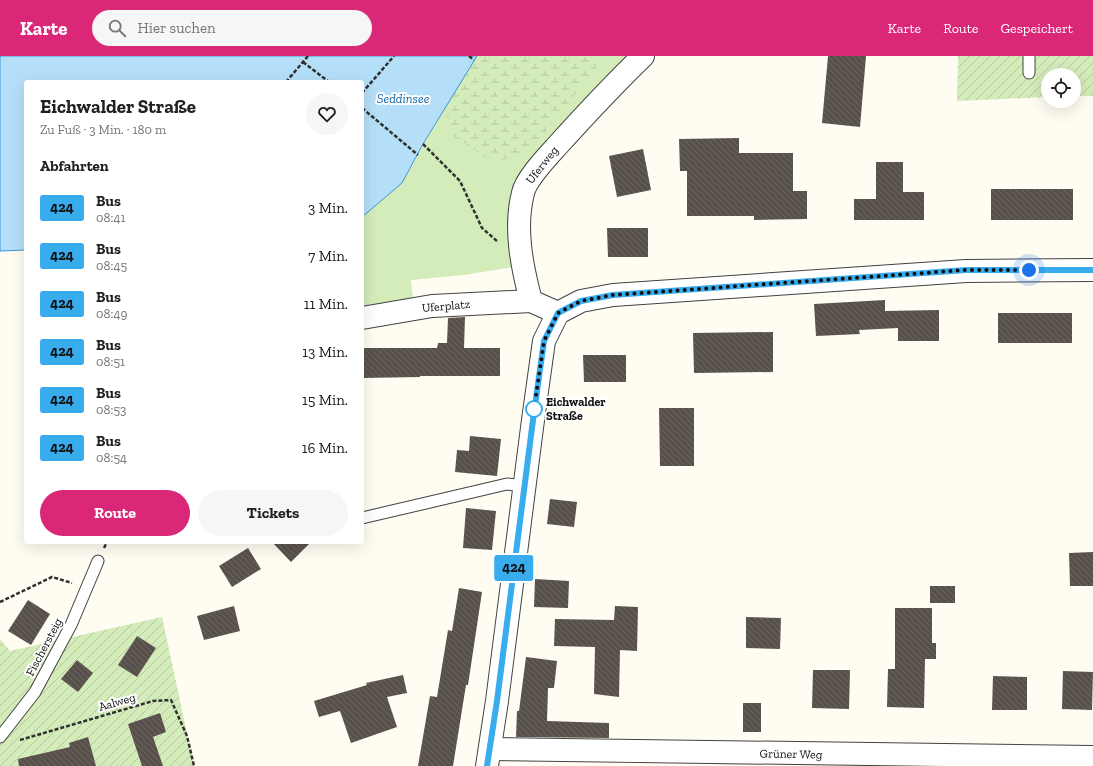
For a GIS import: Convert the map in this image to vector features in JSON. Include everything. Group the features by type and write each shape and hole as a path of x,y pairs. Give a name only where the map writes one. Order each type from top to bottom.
{"street":[{"name":"Uferweg","path":"531,301 525,278 520,243 519,220 523,191 538,167 643,56"},
{"path":"488,758 544,341 558,313 581,301 613,295 966,270 1093,270"},
{"path":"531,301 558,313"},
{"name":"Uferplatz","path":"364,318 432,306 531,301"},
{"name":"Grüner Weg","path":"488,758 1093,758"}],"lane":[{"path":"1029,56 1029,73"},
{"path":"364,518 507,484 524,486"},
{"name":"Fischersteig","path":"0,737 35,692 71,625 86,586 98,561"}],"path":[{"path":"288,80 308,56"},
{"path":"364,91 394,56"},
{"path":"469,56 474,60"},
{"path":"303,62 326,80"},
{"path":"364,110 418,155"},
{"path":"423,144 460,181 482,228 498,242 520,243"},
{"path":"0,602 52,577 86,586"},
{"name":"Aalweg","path":"15,741 153,700 171,700 188,736 194,766"}],"green space":[{"path":"477,56 634,56 516,184 513,267 464,275 411,280 413,300 364,307 364,215 402,183 444,109"},
{"path":"477,56 605,56 530,152 493,162 453,136 444,109"},
{"path":"958,56 1093,56 1093,96 1081,96 1081,68 1041,68 1041,97 957,101"},
{"path":"162,617 194,766 0,766 0,639 10,651"}],"water":[{"name":"Seddinsee","path":"0,56 477,56 423,144 402,183 364,215 364,80 24,80 24,250 0,251"}],"building":[{"path":"828,56 866,56 860,127 822,123"},
{"path":"739,138 739,153 793,153 793,191 807,191 807,219 754,220 754,216 687,216 687,171 680,171 679,139"},
{"path":"643,149 651,190 617,197 609,156"},
{"path":"876,162 903,162 903,192 924,192 924,220 854,220 854,199 876,199"},
{"path":"991,189 1073,189 1073,220 991,220"},
{"path":"607,228 648,228 648,257 608,257"},
{"path":"885,300 885,311 939,310 939,341 898,341 898,328 859,330 860,334 816,336 814,304"},
{"path":"998,313 1072,313 1072,343 998,343"},
{"path":"465,317 464,348 500,348 500,376 364,378 364,348 437,348 438,343 447,343 448,318"},
{"path":"773,332 773,372 694,373 693,333"},
{"path":"583,355 626,355 626,382 584,382"},
{"path":"659,408 694,408 694,466 660,466"},
{"path":"470,436 501,439 497,476 455,472 457,450 469,451"},
{"path":"550,499 577,502 574,527 547,524"},
{"path":"466,508 496,511 492,550 463,548"},
{"path":"274,544 309,544 291,562"},
{"path":"248,548 261,569 232,587 219,566"},
{"path":"1093,552 1093,586 1070,586 1069,553"},
{"path":"535,579 569,581 568,608 534,607"},
{"path":"930,586 955,586 955,603 930,603"},
{"path":"459,588 482,592 468,685 466,685 453,766 418,766 430,696 437,697 448,630 452,631"},
{"path":"28,600 50,614 31,645 8,631"},
{"path":"234,606 240,631 204,640 197,616"},
{"path":"615,606 638,607 637,651 620,650 619,697 594,694 595,647 554,646 555,619 614,620"},
{"path":"895,608 932,608 932,643 936,643 936,659 925,659 924,708 887,707 888,669 895,669"},
{"path":"746,617 781,618 780,649 746,648"},
{"path":"137,636 156,648 137,677 118,665"},
{"path":"526,657 557,661 554,688 548,688 547,721 609,723 609,738 516,737 517,711 519,711"},
{"path":"77,660 93,673 78,692 61,679"},
{"path":"813,670 850,670 849,709 812,708"},
{"path":"1063,671 1093,672 1092,710 1062,709"},
{"path":"403,675 407,693 387,697 397,727 351,743 340,711 319,717 314,701 367,685 366,683"},
{"path":"993,676 1027,677 1027,710 992,710"},
{"path":"743,703 761,703 761,732 743,732"},
{"path":"160,713 166,732 153,737 163,766 142,766 128,724"},
{"path":"88,737 96,766 19,766 18,759 70,747 69,743"}],"bus line":[{"name":"424","path":"487,766 497,701 544,341 558,313 581,301 613,295 966,270 1093,270"}],"place":[{"name":"Eichwalder Straße","path":"534,409"}],"route":[{"path":"534,409 544,341 558,313 581,301 613,295 966,270 1029,270"}]}
